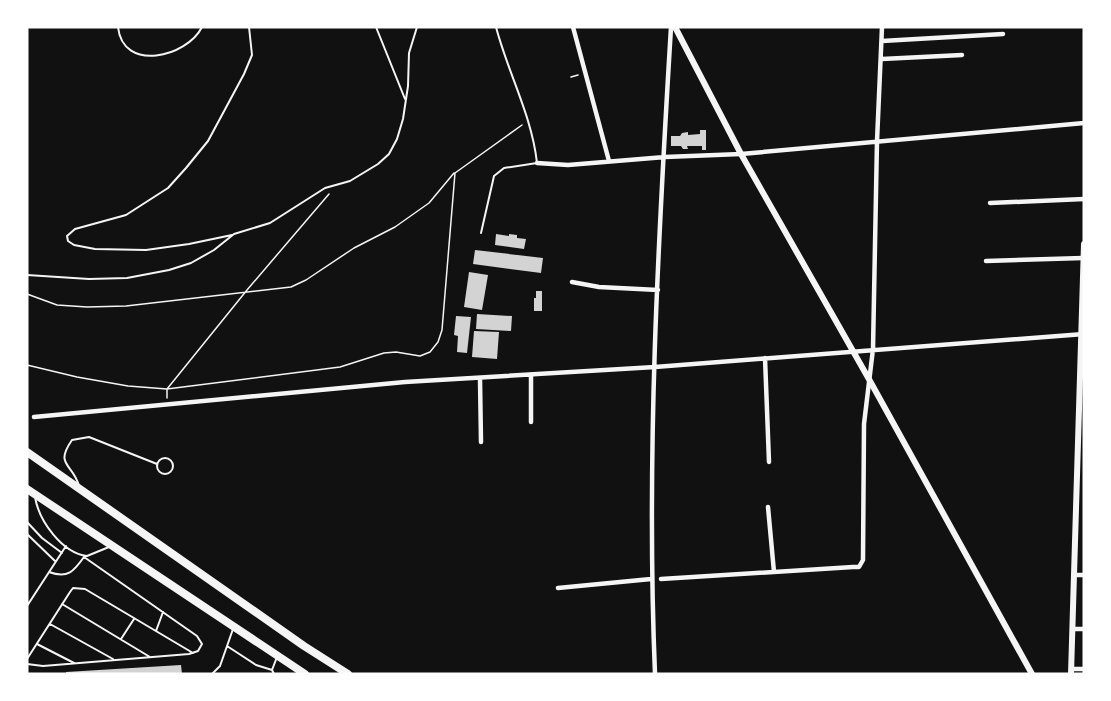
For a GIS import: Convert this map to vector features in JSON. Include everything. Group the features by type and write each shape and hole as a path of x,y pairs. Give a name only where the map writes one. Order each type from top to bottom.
{"highway":[{"path":"27,452 304,646 348,674"},
{"path":"31,492 305,674"}],"street":[{"path":"573,27 609,161"},
{"path":"673,27 741,154 1032,674"},
{"path":"655,674 651,579 655,367 673,27"},
{"path":"661,579 859,567 863,560 864,424 873,349 877,141 882,27"},
{"path":"882,41 1004,34"},
{"path":"882,59 962,55"},
{"path":"537,163 556,165 741,154 1084,123"},
{"path":"990,203 1084,199"},
{"path":"1084,246 1071,671 1084,669"},
{"path":"986,261 1083,258"},
{"path":"572,282 599,287 658,290"},
{"path":"34,417 393,383 655,367 1083,334"},
{"path":"765,358 769,462"},
{"path":"531,375 531,422"},
{"path":"480,379 482,442"},
{"path":"768,507 774,572"},
{"path":"1074,575 1084,575"},
{"path":"558,588 651,579"},
{"path":"1073,629 1084,629"}],"lane":[{"path":"118,27 119,37 135,55 158,56 192,42 202,27"},
{"path":"249,27 252,55 244,74 207,141 186,168 168,188 126,215 75,229 67,236 68,241 95,249 146,250 234,234 270,223 325,188 350,181 378,164 389,154 397,139 406,102 409,52 417,27"},
{"path":"376,27 406,102"},
{"path":"481,233 494,176 504,168 537,163 534,138 496,27"},
{"path":"27,275 89,279 154,274 191,263 214,250 234,234"},
{"path":"79,489 78,482 64,460 64,452 72,440 89,437 158,464"},
{"path":"162,459 168,459 172,463 172,469 168,474 162,474 158,470 158,464 162,459"},
{"path":"27,664 44,666 193,653 198,651 202,644 197,636 66,546 46,526 31,492"},
{"path":"27,522 42,538 62,553"},
{"path":"27,534 56,562"},
{"path":"49,572 59,576 68,574 84,557 96,554 111,545"},
{"path":"27,606 66,546"},
{"path":"27,659 73,588 78,587 193,653"},
{"path":"62,604 151,657"},
{"path":"156,631 163,612"},
{"path":"121,639 135,618"},
{"path":"50,624 115,660"},
{"path":"212,674 220,666 234,627"},
{"path":"37,644 74,663"},
{"path":"227,646 256,665 272,670"},
{"path":"274,674 272,670 277,655"}],"path":[{"path":"27,294 57,305 126,306 247,290 291,287 306,280 354,248 395,227 429,203 455,173 528,120"},
{"path":"27,365 117,384 167,389 340,367 384,353 396,352 420,356 430,352 438,342 442,330 455,173"},
{"path":"167,405 167,389 247,290 338,184"}],"building":[{"path":"700,130 706,130 706,150 702,150 702,146 687,146 688,149 683,149 681,146 671,146 671,136 680,136 688,132 688,135 700,134"},
{"path":"496,234 517,235 517,238 526,239 524,249 495,245"},
{"path":"475,250 543,258 541,273 473,264"},
{"path":"469,272 488,275 482,310 464,307"},
{"path":"536,291 542,291 542,311 534,311"},
{"path":"477,314 512,316 511,331 476,329"},
{"path":"456,316 471,317 467,353 457,352 458,336 454,335"},
{"path":"474,331 499,332 497,359 472,357"},
{"path":"181,665 182,674 66,674 66,672"}]}
